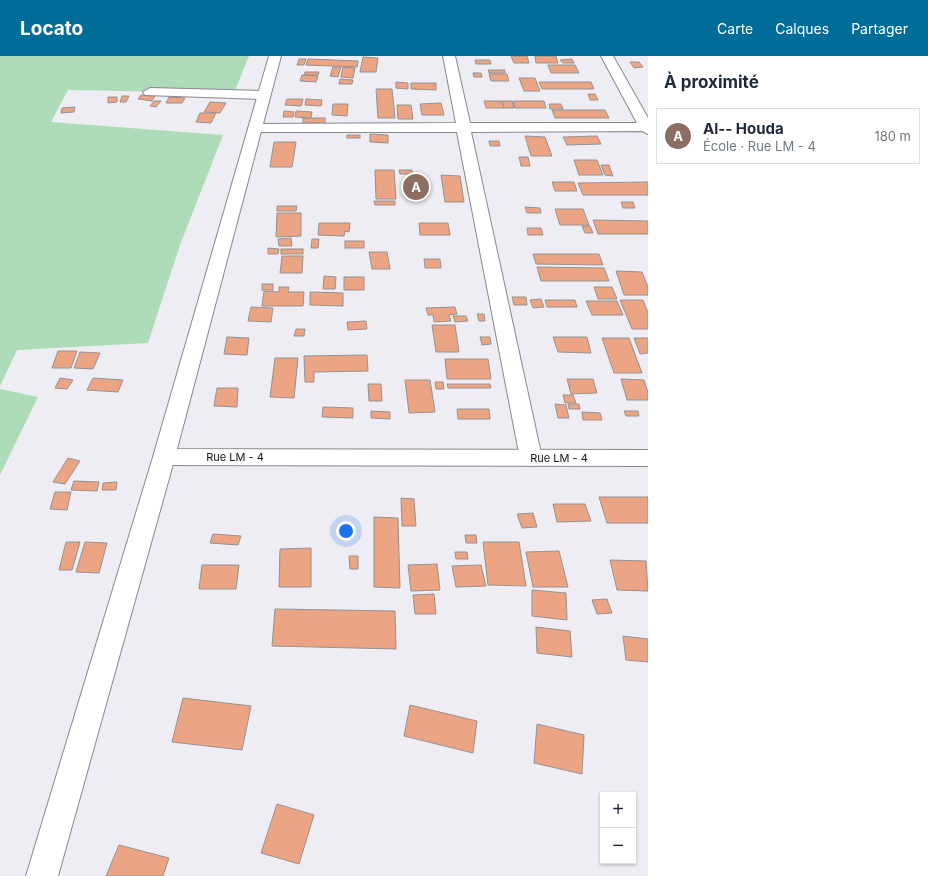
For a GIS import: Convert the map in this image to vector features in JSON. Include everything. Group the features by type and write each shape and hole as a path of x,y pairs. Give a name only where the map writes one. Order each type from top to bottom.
{"street":[{"path":"42,876 164,457 275,56"},
{"path":"449,56 531,458"},
{"path":"255,128 647,128 606,56"},
{"path":"150,92 263,95"},
{"name":"Rue LM - 4","path":"164,457 648,458"}],"green space":[{"path":"0,56 249,56 234,93 68,90 51,122 223,135 180,245 148,343 17,350 0,386"},
{"path":"0,389 38,397 0,475"}],"building":[{"path":"511,56 527,56 529,63 514,63"},
{"path":"535,56 556,56 558,63 536,63"},
{"path":"363,57 378,58 376,72 360,72"},
{"path":"299,59 306,59 304,65 297,65"},
{"path":"308,59 358,61 357,67 306,65"},
{"path":"572,59 574,63 563,63 560,60"},
{"path":"475,60 490,60 491,64 476,64"},
{"path":"630,62 639,62 643,67 634,68"},
{"path":"548,65 575,65 579,73 551,73"},
{"path":"333,67 341,67 338,77 330,76"},
{"path":"343,67 355,68 353,78 341,77"},
{"path":"488,70 505,70 505,73 489,73"},
{"path":"305,72 319,72 318,75 304,75"},
{"path":"473,73 481,73 482,77 474,77"},
{"path":"489,74 507,74 509,81 491,81"},
{"path":"302,75 318,76 316,82 300,81"},
{"path":"519,78 535,78 540,91 524,91"},
{"path":"340,79 353,80 352,84 339,84"},
{"path":"396,82 408,83 408,89 396,88"},
{"path":"539,82 591,82 594,89 542,89"},
{"path":"411,83 436,83 436,90 411,89"},
{"path":"376,89 392,89 395,118 378,118"},
{"path":"588,94 595,94 598,100 590,100"},
{"path":"141,95 155,96 152,101 138,99"},
{"path":"122,96 129,96 126,102 120,102"},
{"path":"108,97 117,97 117,102 108,103"},
{"path":"169,97 185,98 182,103 166,103"},
{"path":"287,99 303,99 301,106 285,105"},
{"path":"306,99 322,100 321,106 305,105"},
{"path":"154,101 161,101 156,107 150,106"},
{"path":"484,101 502,101 504,108 486,108"},
{"path":"502,101 512,101 514,108 504,108"},
{"path":"513,101 544,101 546,108 515,108"},
{"path":"210,102 226,103 220,113 204,112"},
{"path":"441,103 444,115 422,115 420,104"},
{"path":"333,104 348,104 347,116 332,115"},
{"path":"549,104 561,104 563,109 550,109"},
{"path":"397,105 411,105 413,119 398,119"},
{"path":"75,107 74,112 61,113 62,108"},
{"path":"552,110 605,110 609,118 555,118"},
{"path":"284,111 294,112 293,117 283,117"},
{"path":"296,111 312,112 311,118 295,117"},
{"path":"200,113 216,113 211,123 196,122"},
{"path":"303,118 325,118 325,123 303,123"},
{"path":"370,134 388,135 388,143 370,142"},
{"path":"347,135 360,135 360,138 347,138"},
{"path":"525,136 545,137 552,156 531,156"},
{"path":"597,136 601,144 567,145 563,137"},
{"path":"489,141 499,141 500,146 490,146"},
{"path":"274,142 296,142 292,167 270,167"},
{"path":"519,157 528,157 530,166 521,166"},
{"path":"574,160 597,160 603,175 579,175"},
{"path":"601,165 609,165 613,176 605,175"},
{"path":"375,170 394,170 396,199 376,199"},
{"path":"399,170 412,170 412,174 400,174"},
{"path":"441,175 460,176 464,202 445,202"},
{"path":"552,182 574,182 577,191 555,191"},
{"path":"648,182 648,195 583,195 578,183"},
{"path":"374,201 395,201 395,205 375,205"},
{"path":"621,202 633,202 635,208 623,208"},
{"path":"277,206 297,206 296,211 277,211"},
{"path":"525,207 540,208 541,213 527,213"},
{"path":"555,209 583,209 589,225 560,225"},
{"path":"277,213 301,213 301,236 276,237"},
{"path":"593,220 648,221 648,234 598,234"},
{"path":"319,223 350,223 349,232 345,231 344,236 318,235"},
{"path":"419,223 448,223 450,235 420,235"},
{"path":"582,226 590,226 593,233 585,233"},
{"path":"527,228 541,228 543,235 528,235"},
{"path":"291,238 292,246 279,246 278,239"},
{"path":"312,239 319,239 318,248 311,248"},
{"path":"345,241 364,241 364,248 345,248"},
{"path":"268,248 279,249 278,254 268,254"},
{"path":"281,249 303,249 303,254 281,254"},
{"path":"369,252 387,252 390,269 372,269"},
{"path":"533,254 599,254 603,265 536,264"},
{"path":"282,256 303,256 302,273 280,273"},
{"path":"424,259 440,259 441,268 425,268"},
{"path":"537,267 604,268 609,281 541,281"},
{"path":"616,271 642,272 648,287 648,295 624,295"},
{"path":"324,276 336,277 335,289 323,289"},
{"path":"344,277 364,277 364,290 344,290"},
{"path":"262,284 273,284 273,290 262,290"},
{"path":"279,287 289,287 288,292 304,292 303,306 262,306 264,291 279,292"},
{"path":"594,287 612,287 617,299 598,299"},
{"path":"310,292 343,293 343,306 310,305"},
{"path":"512,297 526,297 527,305 514,305"},
{"path":"541,299 544,307 533,308 530,300"},
{"path":"545,300 575,300 577,307 547,307"},
{"path":"620,300 643,300 648,313 648,329 632,329"},
{"path":"586,301 617,301 623,315 592,315"},
{"path":"251,307 273,308 271,322 248,321"},
{"path":"455,307 457,314 449,315 451,321 434,322 433,315 428,315 426,308"},
{"path":"477,314 484,314 485,321 479,321"},
{"path":"453,316 466,316 468,321 455,322"},
{"path":"366,321 367,329 348,330 347,322"},
{"path":"432,325 455,325 459,352 436,352"},
{"path":"296,329 305,329 304,336 294,336"},
{"path":"227,337 249,338 247,355 224,354"},
{"path":"480,337 490,337 491,344 482,345"},
{"path":"553,337 587,337 591,353 558,352"},
{"path":"602,338 629,338 642,373 614,373"},
{"path":"634,338 648,338 648,353 640,354"},
{"path":"58,351 77,351 71,368 52,368"},
{"path":"80,352 100,353 93,369 74,368"},
{"path":"367,355 368,371 314,372 314,382 305,382 304,356"},
{"path":"275,358 298,358 294,398 270,397"},
{"path":"445,359 488,359 491,379 447,379"},
{"path":"60,378 73,380 67,389 55,388"},
{"path":"93,378 123,380 118,392 87,390"},
{"path":"567,379 593,379 597,393 571,394"},
{"path":"621,379 644,380 648,393 648,400 627,400"},
{"path":"405,380 430,380 435,412 409,413"},
{"path":"435,382 443,382 444,389 436,389"},
{"path":"368,384 381,384 382,401 369,401"},
{"path":"447,384 490,384 491,388 448,388"},
{"path":"217,388 238,388 237,407 214,406"},
{"path":"563,395 573,395 576,403 565,403"},
{"path":"555,404 566,405 569,418 558,418"},
{"path":"568,404 579,404 580,409 569,409"},
{"path":"323,407 353,408 353,418 322,417"},
{"path":"457,409 489,409 490,419 458,419"},
{"path":"371,411 390,412 390,419 371,418"},
{"path":"624,411 638,411 639,416 626,416"},
{"path":"582,412 600,413 602,420 583,420"},
{"path":"68,458 80,461 65,484 53,482"},
{"path":"74,481 99,482 97,491 71,490"},
{"path":"117,482 116,490 102,490 103,483"},
{"path":"55,492 71,492 67,510 50,509"},
{"path":"599,497 648,497 648,523 607,523"},
{"path":"401,498 414,499 416,526 402,526"},
{"path":"553,504 585,504 591,521 557,522"},
{"path":"533,513 537,527 522,528 517,514"},
{"path":"374,517 398,518 400,588 374,587"},
{"path":"213,534 241,536 238,545 210,543"},
{"path":"465,535 476,535 477,543 466,543"},
{"path":"66,542 80,542 72,570 59,570"},
{"path":"85,542 107,543 99,573 76,572"},
{"path":"483,542 519,542 526,586 488,585"},
{"path":"311,548 311,587 279,587 280,549"},
{"path":"559,551 568,587 533,587 526,552"},
{"path":"455,552 467,552 468,559 456,559"},
{"path":"349,556 358,556 358,569 350,569"},
{"path":"610,560 646,561 648,591 617,590"},
{"path":"437,564 440,590 411,591 408,565"},
{"path":"202,565 239,565 236,589 199,589"},
{"path":"481,565 486,586 456,587 452,566"},
{"path":"532,590 566,593 567,620 532,616"},
{"path":"434,594 436,614 415,614 413,595"},
{"path":"607,599 612,613 597,614 592,600"},
{"path":"275,609 395,611 396,649 272,646"},
{"path":"536,627 570,631 572,657 537,653"},
{"path":"623,636 648,639 648,662 626,660"},
{"path":"183,698 251,706 242,750 172,742"},
{"path":"410,705 477,721 473,753 404,736"},
{"path":"537,724 584,735 582,774 534,763"},
{"path":"277,804 314,815 299,864 261,853"},
{"path":"119,845 169,858 163,876 106,876"}],"place":[{"name":"Al-- Houda","path":"416,187"}]}
